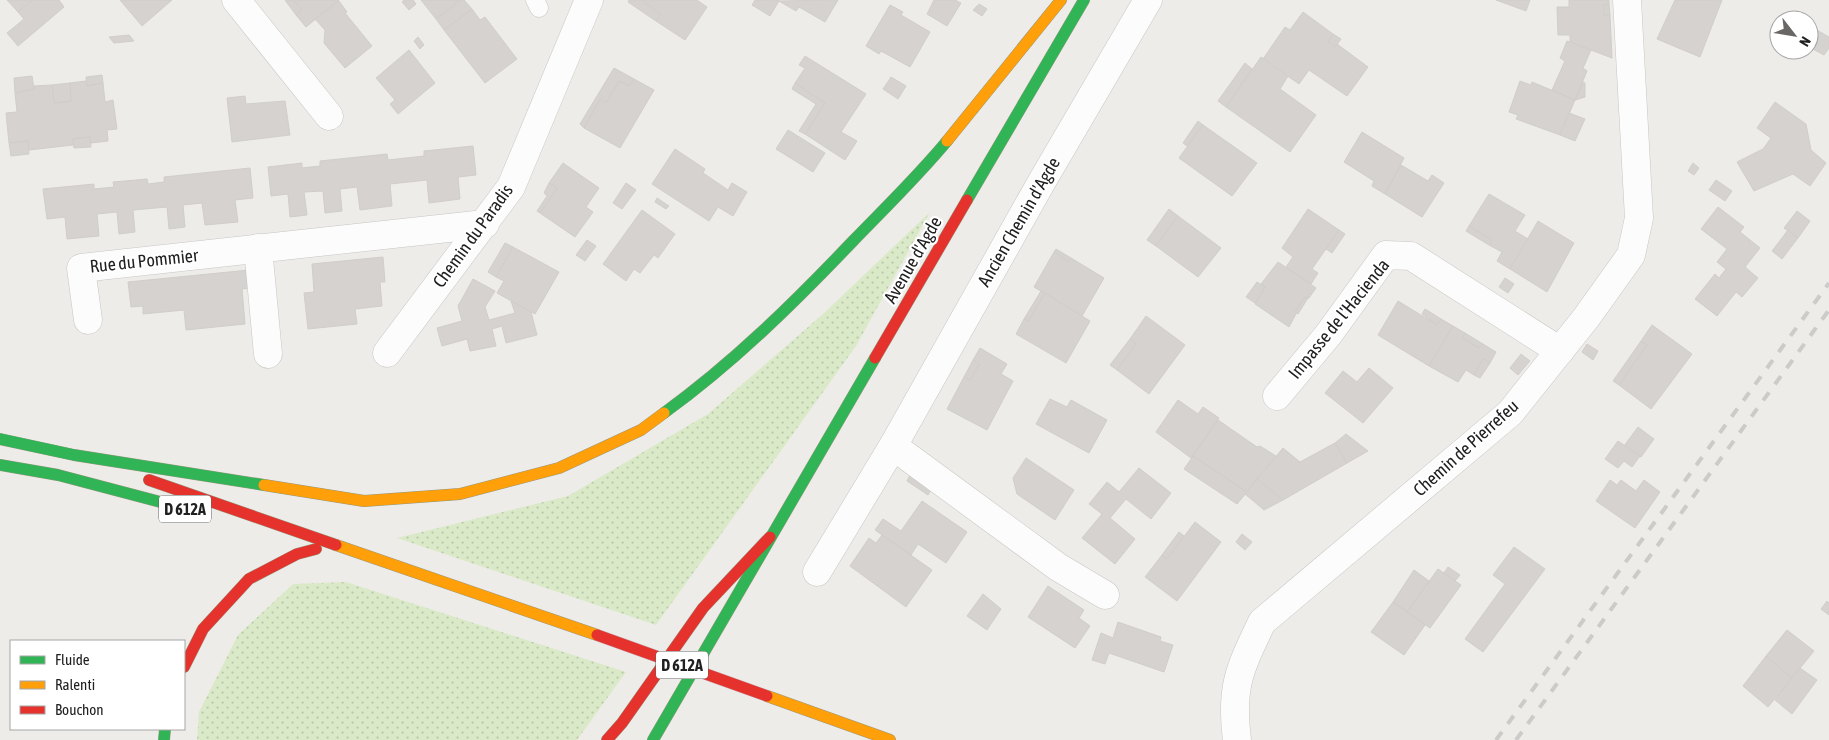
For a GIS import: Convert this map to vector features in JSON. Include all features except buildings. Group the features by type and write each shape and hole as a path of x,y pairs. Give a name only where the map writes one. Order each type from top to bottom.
{"main road":[{"path":"74,455 364,501 460,494 559,468 641,430 705,383 810,285 926,165 1061,0"},
{"name":"Avenue d'Agde","path":"770,537 1084,0"},
{"name":"D 612A","path":"0,439 74,455 597,635 890,740"},
{"name":"D 612A","path":"0,465 58,474 188,510"},
{"path":"655,739 770,537"},
{"path":"607,740 622,722 703,608 770,537"},
{"name":"D 612A","path":"279,538 316,549 369,558"},
{"path":"185,665 204,629 249,579 297,554 316,549"}],"street":[{"path":"236,0 329,116"},
{"name":"Chemin du Paradis","path":"387,353 511,187 590,0"},
{"name":"Ancien Chemin d'Agde","path":"817,572 893,446 1040,183 1148,0"},
{"name":"Chemin de Pierrefeu","path":"1237,740 1233,710 1240,669 1262,622 1510,413 1560,351 1632,254 1639,218 1628,0"},
{"name":"Rue du Pommier","path":"88,320 81,268 485,224"},
{"path":"258,248 268,354"},
{"name":"Impasse de l'Hacienda","path":"1277,396 1328,335 1386,255 1411,256 1560,351"},
{"path":"893,446 1058,567 1105,595"}],"green space":[{"path":"930,212 856,346 656,625 397,538 568,496 708,414 823,314"},
{"path":"346,582 626,672 577,740 197,740 199,712 238,635 293,584"}],"railway":[{"path":"1496,740 1829,283"},
{"path":"1516,740 1829,310"}],"traffic: fast":[{"path":"967,200 1084,0"},
{"path":"664,413 739,353 785,309 901,192 947,141"},
{"path":"653,740 875,358"},
{"path":"0,439 74,455 264,485"},
{"path":"0,465 58,475 172,505"},
{"path":"164,740 165,730"}],"traffic: slow":[{"path":"947,141 1061,0"},
{"path":"264,485 364,501 460,494 559,468 641,430 664,413"},
{"path":"336,545 597,635"},
{"path":"767,696 890,740"}],"traffic: jam":[{"path":"875,358 967,200"},
{"path":"149,480 336,545"},
{"path":"607,740 622,723 703,608 770,537"},
{"path":"185,665 203,629 249,579 297,554 316,549"},
{"path":"597,635 767,696"}]}
